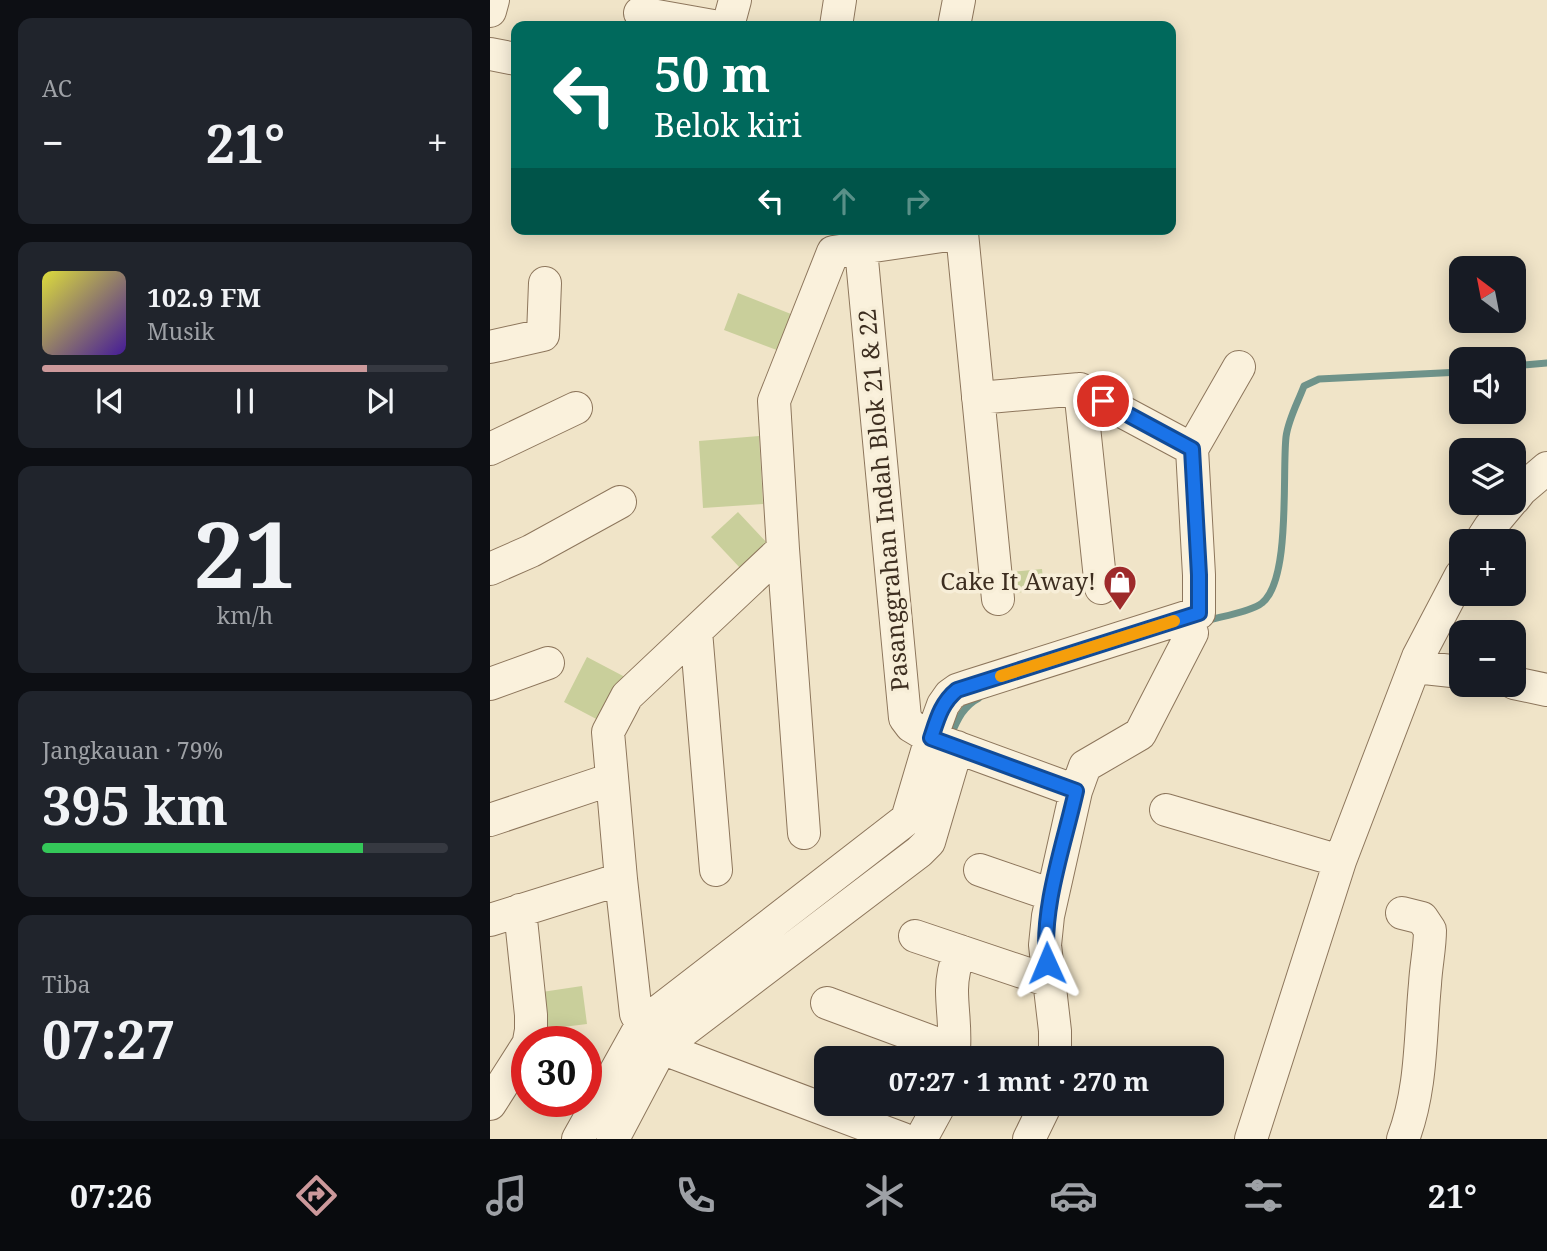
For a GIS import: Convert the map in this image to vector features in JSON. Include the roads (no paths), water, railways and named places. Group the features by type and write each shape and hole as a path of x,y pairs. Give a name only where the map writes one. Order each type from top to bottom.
{"street":[{"path":"490,11 493,0"},
{"path":"729,21 735,0"},
{"path":"837,21 840,0"},
{"path":"955,21 959,0"},
{"path":"639,13 685,21"},
{"path":"490,54 511,58"},
{"path":"804,833 774,401 847,251 939,235"},
{"path":"962,235 998,599"},
{"name":"Pasanggrahan Indah Blok 21 & 22","path":"847,251 907,723 944,743 1076,791"},
{"path":"490,346 543,335 545,283"},
{"path":"1055,1046 1045,945 1052,895 1076,791 1085,766 1140,734 1196,623 1199,575 1192,449 1239,367"},
{"path":"978,398 1080,389 1192,449"},
{"path":"1080,389 1101,588"},
{"path":"490,449 576,408"},
{"path":"1526,486 1547,468"},
{"path":"490,569 531,551 620,502"},
{"path":"1489,529 1501,515"},
{"path":"783,550 627,696 608,732 636,1014 651,1036 905,1139 928,1116"},
{"path":"1251,1139 1340,861 1418,657 1449,598"},
{"path":"578,1139 651,1036 929,842 944,743 943,705 950,695 957,690 1196,623"},
{"path":"696,631 716,870"},
{"path":"490,684 548,663"},
{"path":"1415,667 1449,671"},
{"path":"1526,685 1547,690"},
{"path":"490,820 612,779"},
{"path":"1166,810 1340,861"},
{"path":"980,870 1052,895"},
{"path":"490,920 621,879"},
{"path":"520,910 531,1026"},
{"path":"1402,913 1422,918 1430,930 1424,984 1421,1057 1413,1104 1402,1139"},
{"path":"915,936 1049,981"},
{"path":"954,1046 952,990 954,966 960,951"},
{"path":"827,1003 934,1046"},
{"path":"613,1139 651,1036"},
{"path":"490,1104 511,1071"},
{"path":"1029,1139 1040,1116"}],"waterway":[{"path":"1526,365 1547,363"},
{"path":"1206,621 1258,606 1271,591 1281,550 1286,437 1304,386 1319,379 1449,373"},
{"path":"950,737 965,710 979,698"},
{"path":"774,942 910,838 919,825"}],"place":[{"name":"Cake It Away!","path":"1120,612"}]}
